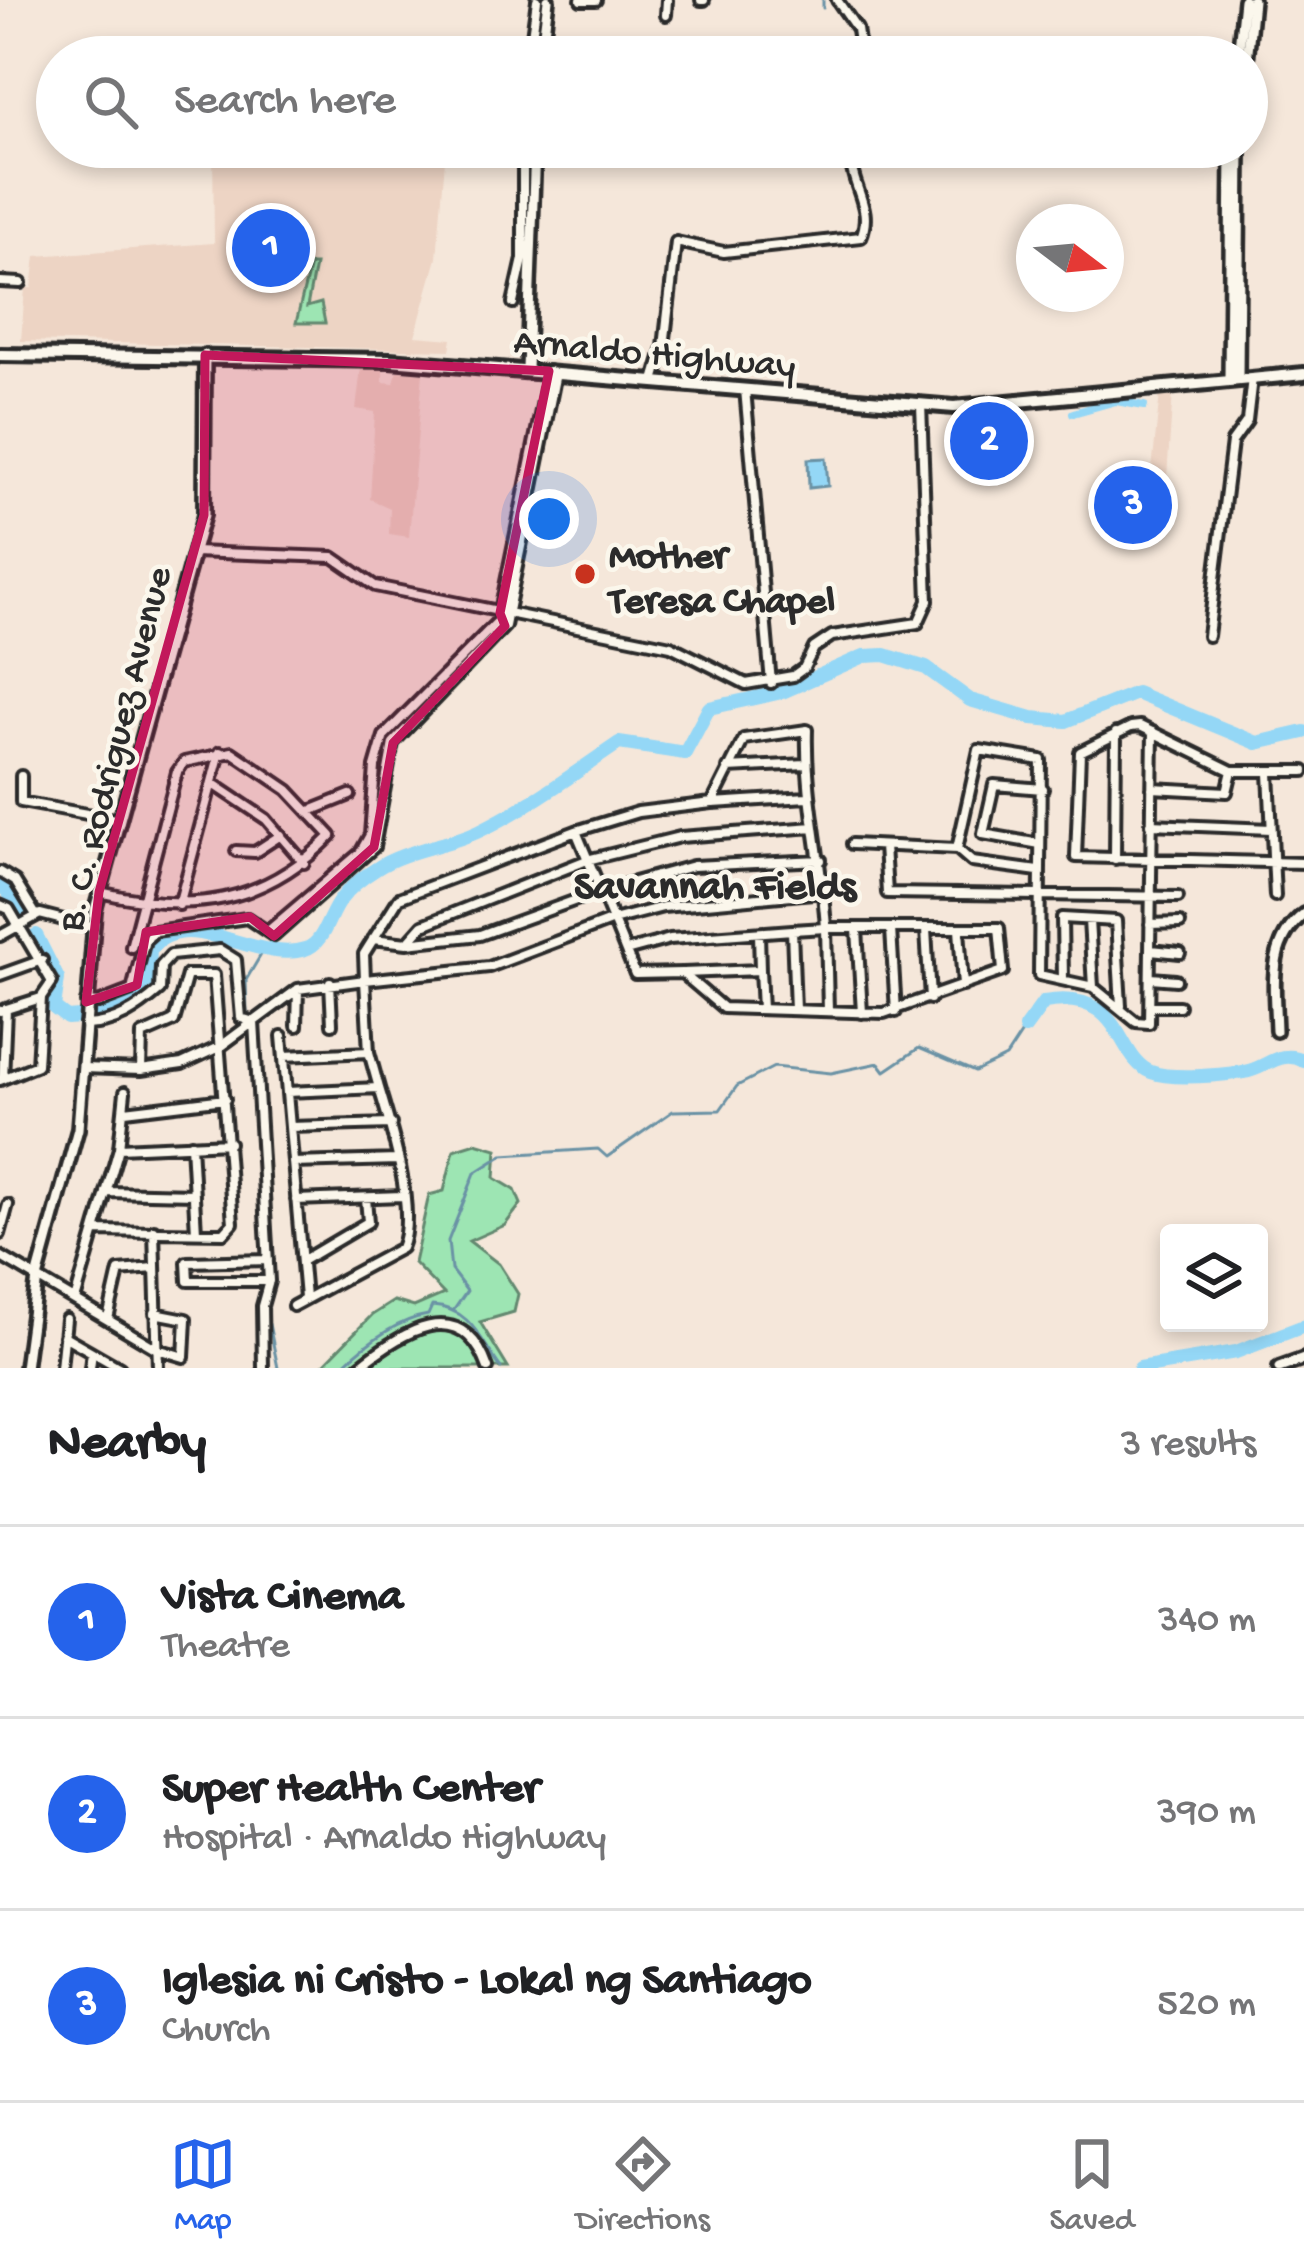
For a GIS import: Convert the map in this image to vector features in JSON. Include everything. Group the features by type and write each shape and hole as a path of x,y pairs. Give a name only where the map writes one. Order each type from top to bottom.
{"main road":[{"name":"Arnaldo Highway","path":"0,355 206,355 553,371 921,404 990,405 1304,374"}],"street":[{"path":"533,36 537,0"},
{"path":"544,36 548,0"},
{"path":"581,0 596,0"},
{"path":"666,15 667,0"},
{"path":"837,0 858,36"},
{"path":"1242,36 1248,0"},
{"path":"1247,36 1248,0"},
{"path":"523,168 523,259 513,303 527,310"},
{"path":"527,370 527,310 536,243 535,168"},
{"path":"654,381 664,347 676,242 724,252 861,237 867,215 848,168"},
{"path":"1208,636 1233,438 1246,422 1240,379 1236,168"},
{"path":"0,282 21,283"},
{"name":"B. C. Rodriguez Avenue","path":"25,1368 37,1278 78,1129 92,927 99,892 204,515 206,355"},
{"path":"86,1003 98,1004 132,990 145,940 155,931 247,917 271,933 360,853 370,835 382,741 504,613 553,371"},
{"path":"745,388 771,683"},
{"path":"191,552 332,557 375,586 671,646 746,684 771,683 804,668 814,647 832,636 883,632 917,623 924,616 928,602 921,404"},
{"path":"1304,771 1232,771 1136,726 1116,733 1080,752 1076,857 1304,863"},
{"path":"712,803 744,739 807,730 807,797 824,892 828,1011"},
{"path":"957,849 980,750 1040,760 1039,975 1094,987 1136,1022 1148,1023 1153,732"},
{"path":"1114,859 1116,733"},
{"path":"179,907 221,750"},
{"path":"99,892 141,902 179,907 269,886 304,863 331,836 263,771 221,750 179,767 141,902 131,947"},
{"path":"728,768 806,764"},
{"path":"1152,788 1227,792 1232,771"},
{"path":"1269,773 1275,896"},
{"path":"21,776 21,802 120,820"},
{"path":"212,784 246,803 304,863"},
{"path":"1040,844 982,834 994,784 1043,789"},
{"path":"310,811 350,795"},
{"path":"293,1306 400,1248 398,1160 369,1052 364,954 399,898 638,812 807,797"},
{"path":"1151,824 1271,829"},
{"path":"407,943 423,925 586,860 680,837 814,827"},
{"path":"576,831 640,976 760,970"},
{"path":"236,850 255,852 281,835"},
{"path":"851,844 957,849 972,862 1038,871"},
{"path":"884,847 886,893 1178,897"},
{"path":"373,939 407,943 480,935 601,891 693,866 820,860"},
{"path":"0,872 15,881 36,915 92,927"},
{"path":"83,1068 141,1070 182,1064 221,1046 298,989 489,967 613,920 663,907 824,892"},
{"path":"0,905 21,927 52,986 41,998 3,1010 2,1080 37,1065 41,998"},
{"path":"1276,1031 1275,955 1287,930 1304,914"},
{"path":"0,936 36,915"},
{"path":"1063,979 1062,918 1118,923 1121,1007"},
{"path":"1089,920 1094,987"},
{"path":"1150,924 1180,923"},
{"path":"626,951 670,939 826,928 1002,930 1003,971 896,1012 717,1005 682,973"},
{"path":"857,928 862,1013"},
{"path":"926,928 930,999"},
{"path":"891,929 896,1012"},
{"path":"959,929 963,986"},
{"path":"792,930 795,1010"},
{"path":"759,933 762,1009"},
{"path":"85,1024 112,1023 150,999 160,990 161,966 171,955 206,950 230,953 236,960 241,1018 254,1022"},
{"path":"1150,950 1180,953"},
{"path":"0,975 42,960"},
{"path":"95,1231 224,1233 232,1228 216,978 190,974 171,1024 142,1035 141,1070"},
{"path":"1151,978 1176,980"},
{"path":"330,982 332,1024"},
{"path":"297,1026 298,989"},
{"path":"1151,1006 1179,1006"},
{"path":"254,1022 269,1281 262,1306 263,1368"},
{"path":"282,1036 304,1298"},
{"path":"284,1056 369,1052"},
{"path":"287,1092 379,1088"},
{"path":"75,1300 119,1148 125,1092"},
{"path":"125,1111 226,1099"},
{"path":"290,1127 391,1124"},
{"path":"119,1148 229,1143"},
{"path":"191,1144 196,1232"},
{"path":"293,1163 398,1160"},
{"path":"106,1192 194,1194"},
{"path":"296,1200 402,1196"},
{"path":"302,1261 368,1222 366,1198"},
{"path":"0,1234 8,1205"},
{"path":"154,1230 158,1368"},
{"path":"0,1256 180,1359 188,1348 182,1315 155,1313"},
{"path":"268,1260 188,1262 188,1281 269,1281"},
{"path":"107,1319 119,1271 154,1268"},
{"path":"61,1368 66,1319"},
{"path":"357,1368 411,1331 448,1324 471,1337 488,1368"},
{"path":"64,1336 120,1368"},
{"path":"90,1368 92,1352"},
{"path":"1279,1368 1304,1359"}],"highlighted area":[{"path":"205,355 549,371 500,613 505,626 393,743 374,847 274,936 250,917 146,932 137,985 86,1002 99,892 204,515"}],"shaded area":[{"path":"213,168 444,168 437,258 415,336 452,339 450,350 21,341 25,288 32,288 36,256 214,243"},
{"path":"361,368 383,369 383,382 394,383 397,371 423,373 409,537 389,534 390,508 370,499 375,412 356,409"},
{"path":"1173,392 1166,491 1150,489 1160,393"}],"green space":[{"path":"310,265 315,265 307,307 321,303 325,323 296,323"},
{"path":"476,1143 497,1149 495,1178 515,1190 521,1204 505,1225 469,1241 499,1264 518,1294 514,1312 480,1322 508,1368 320,1368 372,1315 394,1301 414,1307 444,1294 414,1263 429,1195 444,1191 454,1150"}],"water":[{"path":"826,458 828,486 809,488 808,459"}],"waterway":[{"path":"823,0 823,8"},
{"path":"1073,413 1116,401 1144,406"},
{"path":"36,935 58,979 54,1008 67,1018 106,1015 148,988 150,950 165,937 202,933 266,949 305,949 317,941 348,890 387,863 497,822 619,743 685,753 709,708 782,692 864,656 885,655 926,668 970,700 1032,718 1066,721 1136,693 1257,743 1304,732"},
{"path":"0,883 26,912"},
{"path":"247,1013 246,980 262,953"},
{"path":"1025,1028 1044,1002 1070,1000 1104,1014 1130,1053 1151,1072 1223,1074 1252,1070 1280,1058 1304,1061"},
{"path":"453,1311 467,1291 451,1270 448,1241 475,1173 503,1155 598,1149 607,1157 673,1111 720,1110 737,1086 774,1067 831,1073 879,1063 885,1071 919,1048 975,1072 1006,1057 1025,1028"},
{"path":"340,1368 392,1328 428,1315 432,1306 466,1320 501,1368"},
{"path":"269,1324 278,1368"},
{"path":"1140,1368 1236,1352 1304,1326"}],"place":[{"name":"Vista Cinema","path":"271,248"},
{"name":"Super Health Center","path":"989,441"},
{"name":"Iglesia ni Cristo - Lokal ng Santiago","path":"1133,505"},
{"name":"Mother Teresa Chapel","path":"585,574"}],"district":[{"name":"Savannah Fields","path":"715,882"}]}
